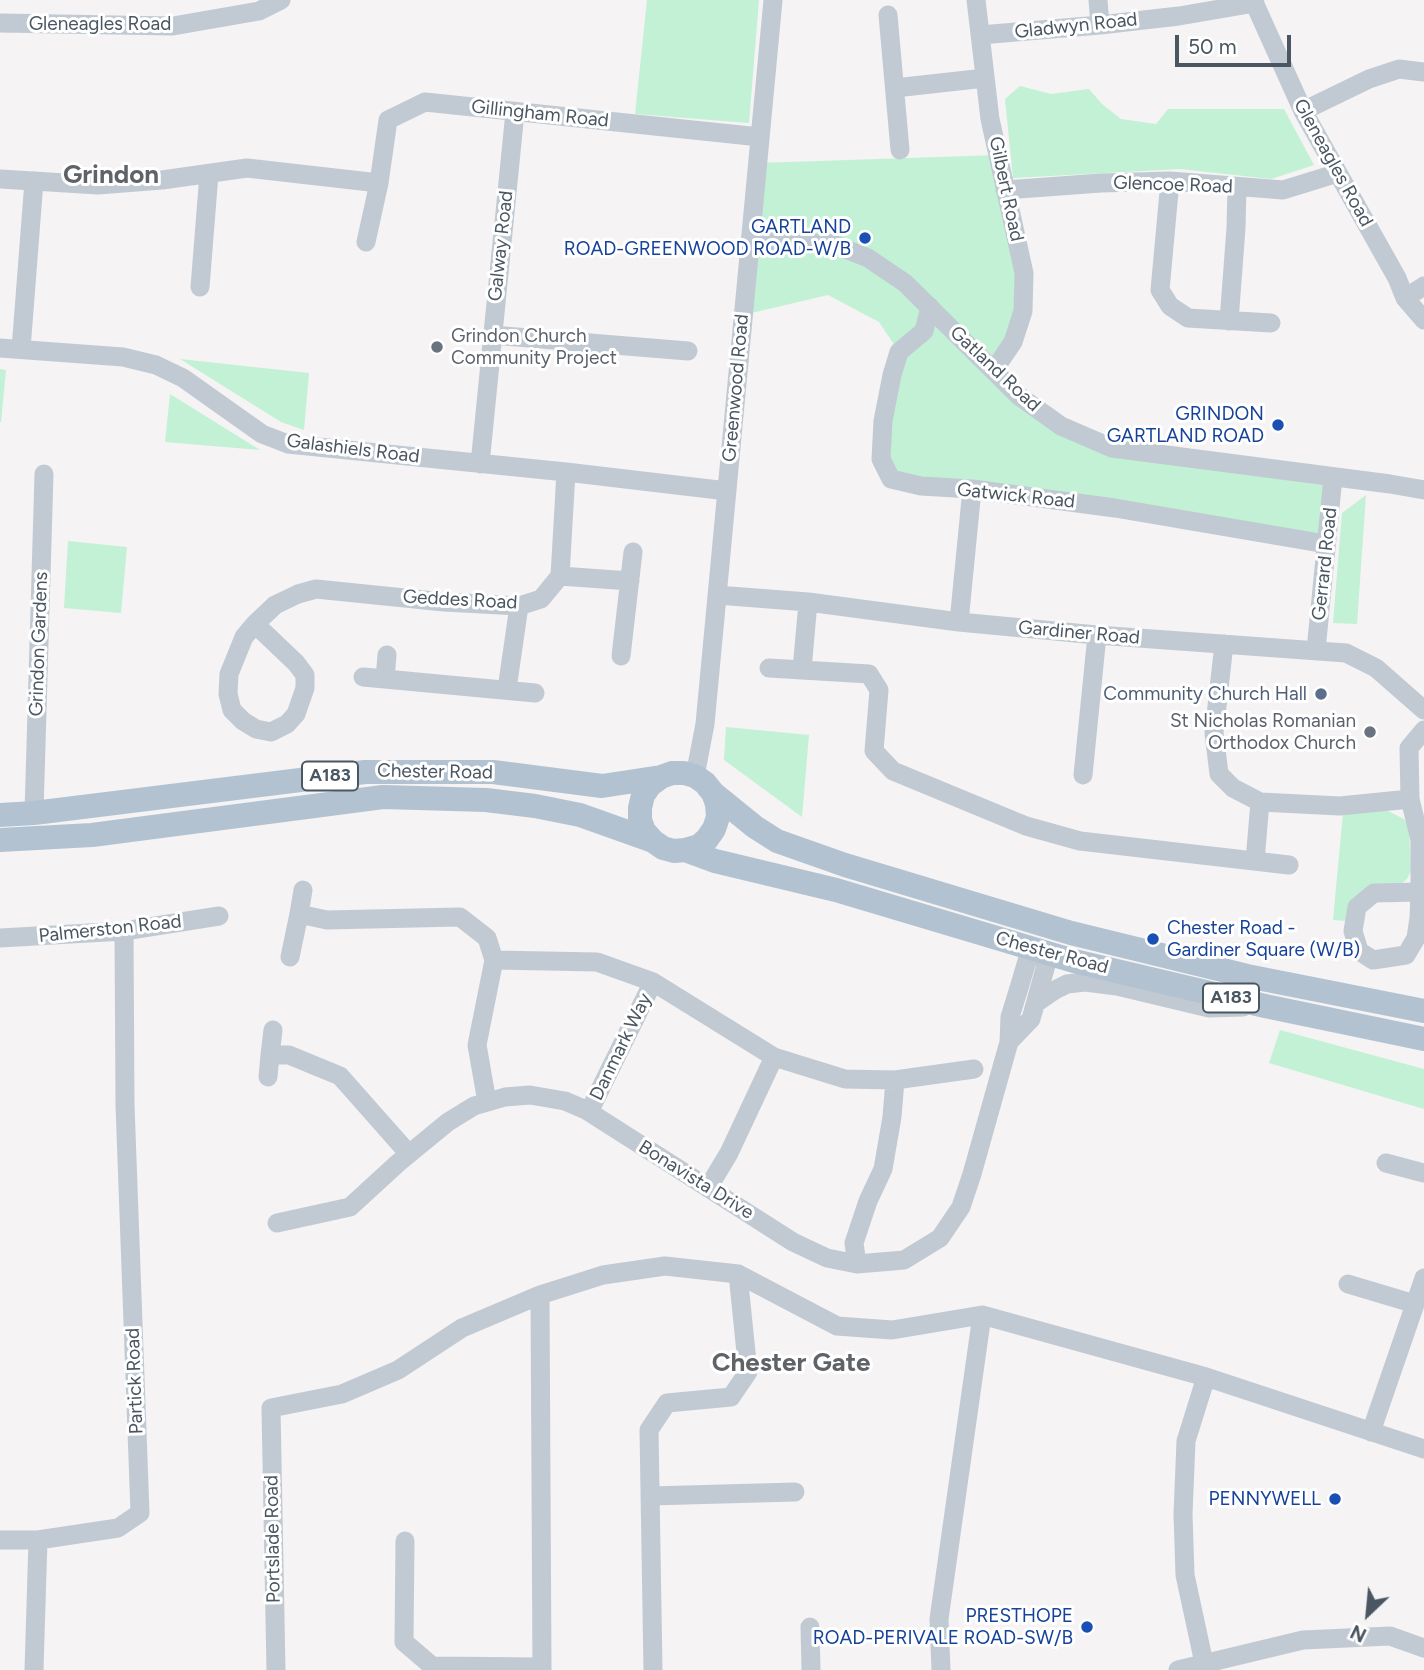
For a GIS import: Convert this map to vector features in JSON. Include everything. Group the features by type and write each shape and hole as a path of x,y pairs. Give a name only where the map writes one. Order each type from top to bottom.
{"main road":[{"name":"Chester Road","path":"0,815 365,772 493,772 602,786 684,773 704,784 755,827 777,841 845,865 1045,925 1247,976 1424,1011"},
{"path":"653,841 644,831 640,808 643,795 650,785 661,777"},
{"path":"685,850 699,846 707,839 718,817 717,804 704,784"},
{"name":"Chester Road","path":"0,840 92,835 383,797 486,800 535,806 580,815 653,841 663,848 685,850 715,861 836,890 1038,951 1265,1006 1424,1039"},
{"path":"1038,951 1045,925"}],"street":[{"name":"Gleneagles Road","path":"0,23 173,26 259,11 281,0"},
{"name":"Greenwood Road","path":"704,784 705,724 773,0"},
{"name":"Gilbert Road","path":"976,0 990,119 1024,273 1023,310 1013,342 994,370"},
{"path":"1098,0 1100,25"},
{"name":"Gleneagles Road","path":"1254,2 1303,111 1397,278 1405,299 1424,320"},
{"name":"Gladwyn Road","path":"980,35 1179,16 1254,2"},
{"path":"888,15 900,150"},
{"path":"1303,111 1369,79 1399,69 1424,72"},
{"path":"895,88 985,78"},
{"name":"Gillingham Road","path":"366,242 379,183 388,120 425,102 760,137"},
{"name":"Galway Road","path":"480,464 515,111"},
{"path":"0,179 98,185 162,180 247,168 379,183"},
{"name":"Glencoe Road","path":"1005,190 1170,181 1283,190 1338,173"},
{"path":"200,287 209,174"},
{"path":"21,349 34,181"},
{"path":"1170,181 1160,290 1170,306 1188,318 1271,323"},
{"path":"1229,321 1237,187"},
{"name":"Gatland Road","path":"750,241 833,244 869,258 905,284 1019,396 1061,426 1112,447 1424,490"},
{"path":"1405,299 1424,286"},
{"name":"Gatwick Road","path":"930,307 924,331 899,352 892,375 883,421 881,459 891,479 921,486 972,489 1115,508 1326,544"},
{"path":"492,335 688,351"},
{"name":"Galashiels Road","path":"0,348 123,356 156,365 183,378 262,433 288,444 727,491"},
{"path":"566,472 560,576 630,581"},
{"name":"Grindon Gardens","path":"34,813 44,474"},
{"name":"Gerrard Road","path":"1316,650 1333,477"},
{"path":"959,622 972,489"},
{"path":"621,656 633,552"},
{"name":"Geddes Road","path":"255,624 305,675 305,688 296,715 287,724 271,732 256,729 243,722 232,710 229,674 244,637 255,624 275,605 316,589 444,602 519,606 541,599 560,576"},
{"name":"Gardiner Road","path":"717,595 808,602 959,622 1097,635 1346,653 1376,668 1424,710"},
{"path":"802,670 808,602"},
{"path":"507,690 519,606"},
{"path":"1083,775 1097,635"},
{"path":"1224,644 1214,733 1219,774 1233,788 1260,802 1340,806 1410,799"},
{"path":"384,679 387,655"},
{"path":"769,668 869,674 879,690 874,751 893,771 1026,826 1080,841 1289,865"},
{"path":"363,677 536,693"},
{"path":"1422,883 1420,840 1410,799 1409,748 1424,730"},
{"path":"1255,861 1260,802"},
{"path":"290,957 303,890"},
{"path":"299,914 327,920 460,917 487,938 494,960 477,1045 487,1102"},
{"name":"Palmerston Road","path":"0,938 124,931 219,916"},
{"name":"Partick Road","path":"0,1540 37,1540 118,1528 140,1513 125,1105 124,931"},
{"name":"Bonavista Drive","path":"277,1223 350,1207 448,1122 474,1106 505,1097 530,1095 565,1101 589,1112 793,1242 827,1258 857,1264 904,1260 940,1238 961,1207 1009,1042 1010,1017 1027,961 1038,951 1046,965 1031,1019 1009,1042"},
{"path":"494,960 597,962 653,982 774,1057 845,1079 895,1080 974,1069"},
{"name":"Danmark Way","path":"589,1112 653,982"},
{"path":"1036,1003 1067,984 1085,982 1117,986 1209,1008 1265,1006"},
{"path":"268,1077 273,1030"},
{"path":"270,1055 289,1055 340,1076 409,1154"},
{"path":"708,1188 729,1153 774,1057"},
{"path":"857,1264 854,1242 883,1169 895,1080"},
{"path":"1387,1163 1424,1173"},
{"path":"405,1541 404,1642 432,1667 542,1668 540,1295 603,1275 665,1266 738,1274 837,1326 892,1330 982,1315 1206,1377 1424,1449"},
{"path":"653,1670 649,1430 667,1403 731,1396 748,1372 738,1274"},
{"path":"1371,1432 1424,1278"},
{"path":"1348,1284 1415,1304"},
{"name":"Portslade Road","path":"276,1670 271,1408 342,1394 398,1370 462,1328 540,1295"},
{"path":"941,1670 939,1619 982,1315"},
{"path":"1204,1663 1185,1575 1183,1514 1186,1441 1206,1377"},
{"path":"650,1496 795,1492"},
{"path":"34,1670 37,1540"},
{"path":"810,1628 811,1670"},
{"path":"1178,1670 1303,1640 1390,1636 1424,1648"}],"green space":[{"path":"647,0 759,0 749,123 635,114"},
{"path":"1020,86 1051,94 1089,89 1121,119 1156,124 1168,109 1284,109 1314,165 1271,179 1180,169 1013,178 1005,99"},
{"path":"998,155 1023,311 994,369 1019,396 1112,448 1333,477 1326,544 891,479 881,459 899,352 879,322 828,295 743,315 758,163"},
{"path":"180,359 309,373 304,430 281,422"},
{"path":"0,369 6,370 1,422 0,422"},
{"path":"170,394 260,450 165,442"},
{"path":"1366,495 1357,624 1333,623 1342,513"},
{"path":"68,541 127,547 121,613 64,608"},
{"path":"726,727 809,735 802,817 724,760"},
{"path":"1386,810 1404,819 1409,826 1411,871 1401,884 1346,921 1333,920 1343,813"},
{"path":"1280,1030 1424,1069 1424,1109 1269,1063"}],"place":[{"name":"GARTLAND ROAD-GREENWOOD ROAD-W/B","path":"865,238"},
{"name":"Grindon Church Community Project","path":"437,347"},
{"name":"GRINDON GARTLAND ROAD","path":"1278,425"},
{"name":"Community Church Hall","path":"1321,694"},
{"name":"St Nicholas Romanian Orthodox Church","path":"1370,732"},
{"name":"Chester Road - Gardiner Square (W/B)","path":"1153,939"},
{"name":"PENNYWELL","path":"1335,1499"},
{"name":"PRESTHOPE ROAD-PERIVALE ROAD-SW/B","path":"1087,1627"}],"district":[{"name":"Grindon","path":"111,175"},
{"name":"Chester Gate","path":"791,1363"}]}
